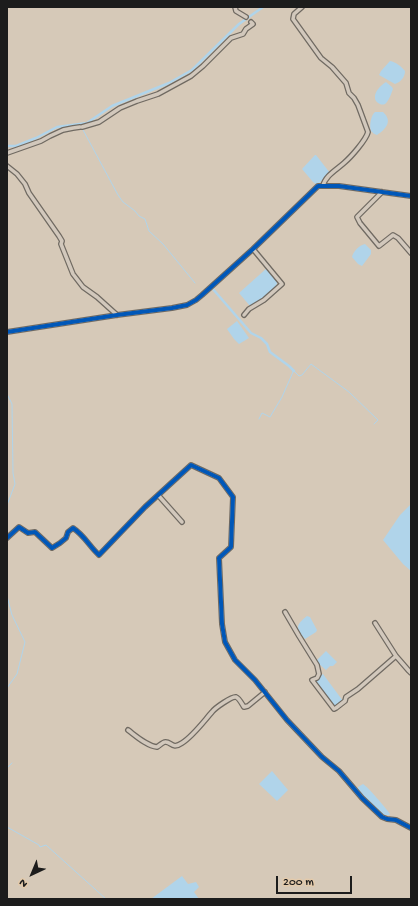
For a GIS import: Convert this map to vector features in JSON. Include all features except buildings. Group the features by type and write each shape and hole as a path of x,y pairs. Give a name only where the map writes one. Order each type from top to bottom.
{"street":[{"path":"235,7 236,11 246,17"},
{"path":"302,7 294,14 293,19 321,58 332,67 346,83 350,93 358,105 368,132 367,136 355,152 326,178 322,186"},
{"path":"7,153 41,141 63,130 99,122 120,108 158,94 191,76 207,63 231,38 243,34 246,29 253,24 251,22"},
{"path":"7,166 17,174 25,184 59,236 73,274 78,281 83,287 118,314"},
{"path":"7,332 118,314 187,305 202,295 253,249 318,186 339,186 411,196"},
{"path":"382,192 357,217 360,223 379,246 393,235 398,238 411,253"},
{"path":"244,315 249,309 264,300 282,284 253,249"},
{"path":"7,538 19,527 28,533 35,532 52,548 66,538 68,532 74,528 84,536 92,549 99,554 158,494 190,465 219,478 233,497 230,547 219,558 222,624 225,642 235,660 255,680 287,720 322,758 339,771 362,798 382,817 396,820 411,828"},
{"path":"158,494 182,522"},
{"path":"286,612 317,666 319,674 317,678 312,680 334,709 345,702 346,697 358,689 396,656"},
{"path":"375,623 396,656 411,673"},
{"path":"128,730 154,747 157,747 164,742 176,746 182,743 215,710 231,698 237,698 244,707 248,706 265,692"}],"water":[{"path":"390,61 399,65 405,71 402,79 395,84 379,75"},
{"path":"386,82 393,89 390,97 385,104 378,103 375,99 376,93 378,89"},
{"path":"375,112 383,112 388,119 387,125 377,135 370,129 371,118"},
{"path":"315,155 330,173 317,185 302,169"},
{"path":"365,244 371,250 371,254 362,266 352,257 357,249"},
{"path":"267,268 278,281 277,285 257,303 250,306 239,293"},
{"path":"237,321 249,338 239,344 227,329"},
{"path":"411,504 411,571 403,564 383,540 400,515"},
{"path":"307,616 310,617 317,630 305,639 298,627"},
{"path":"326,651 337,662 326,670 317,660"},
{"path":"323,674 343,701 334,707 314,680"},
{"path":"272,771 288,790 277,801 259,784"},
{"path":"363,784 381,803 390,814 389,815 383,815 375,809 358,791 358,787"},
{"path":"182,876 188,884 196,882 199,887 194,892 199,899 151,899"}],"waterway":[{"path":"7,146 16,146 57,127 87,123 112,106 169,83 192,70 239,24 263,7"},
{"path":"82,128 123,202 139,216 145,219 149,231 163,244 195,283"},
{"path":"212,288 251,333 261,338 267,344 270,352 294,371"},
{"path":"294,371 299,376 302,375 311,364 349,392 378,420 374,424"},
{"path":"259,419 262,413 270,417 282,397 293,372 292,369"},
{"path":"7,394 12,404 13,473 15,484 7,505"},
{"path":"7,596 12,615 25,642 17,674 7,688"},
{"path":"7,768 12,763"},
{"path":"7,827 40,847 46,845 106,899"}],"cycle path":[{"path":"7,332 187,305 202,295 253,249 318,186 339,186 411,196"},
{"path":"7,538 19,527 28,533 35,532 52,548 66,538 68,532 73,528 81,534 99,555 145,507 191,465 219,478 233,497 231,547 219,558 222,624 225,642 235,660 255,680 287,720 322,757 339,771 362,798 382,817 396,820 411,828"}]}
